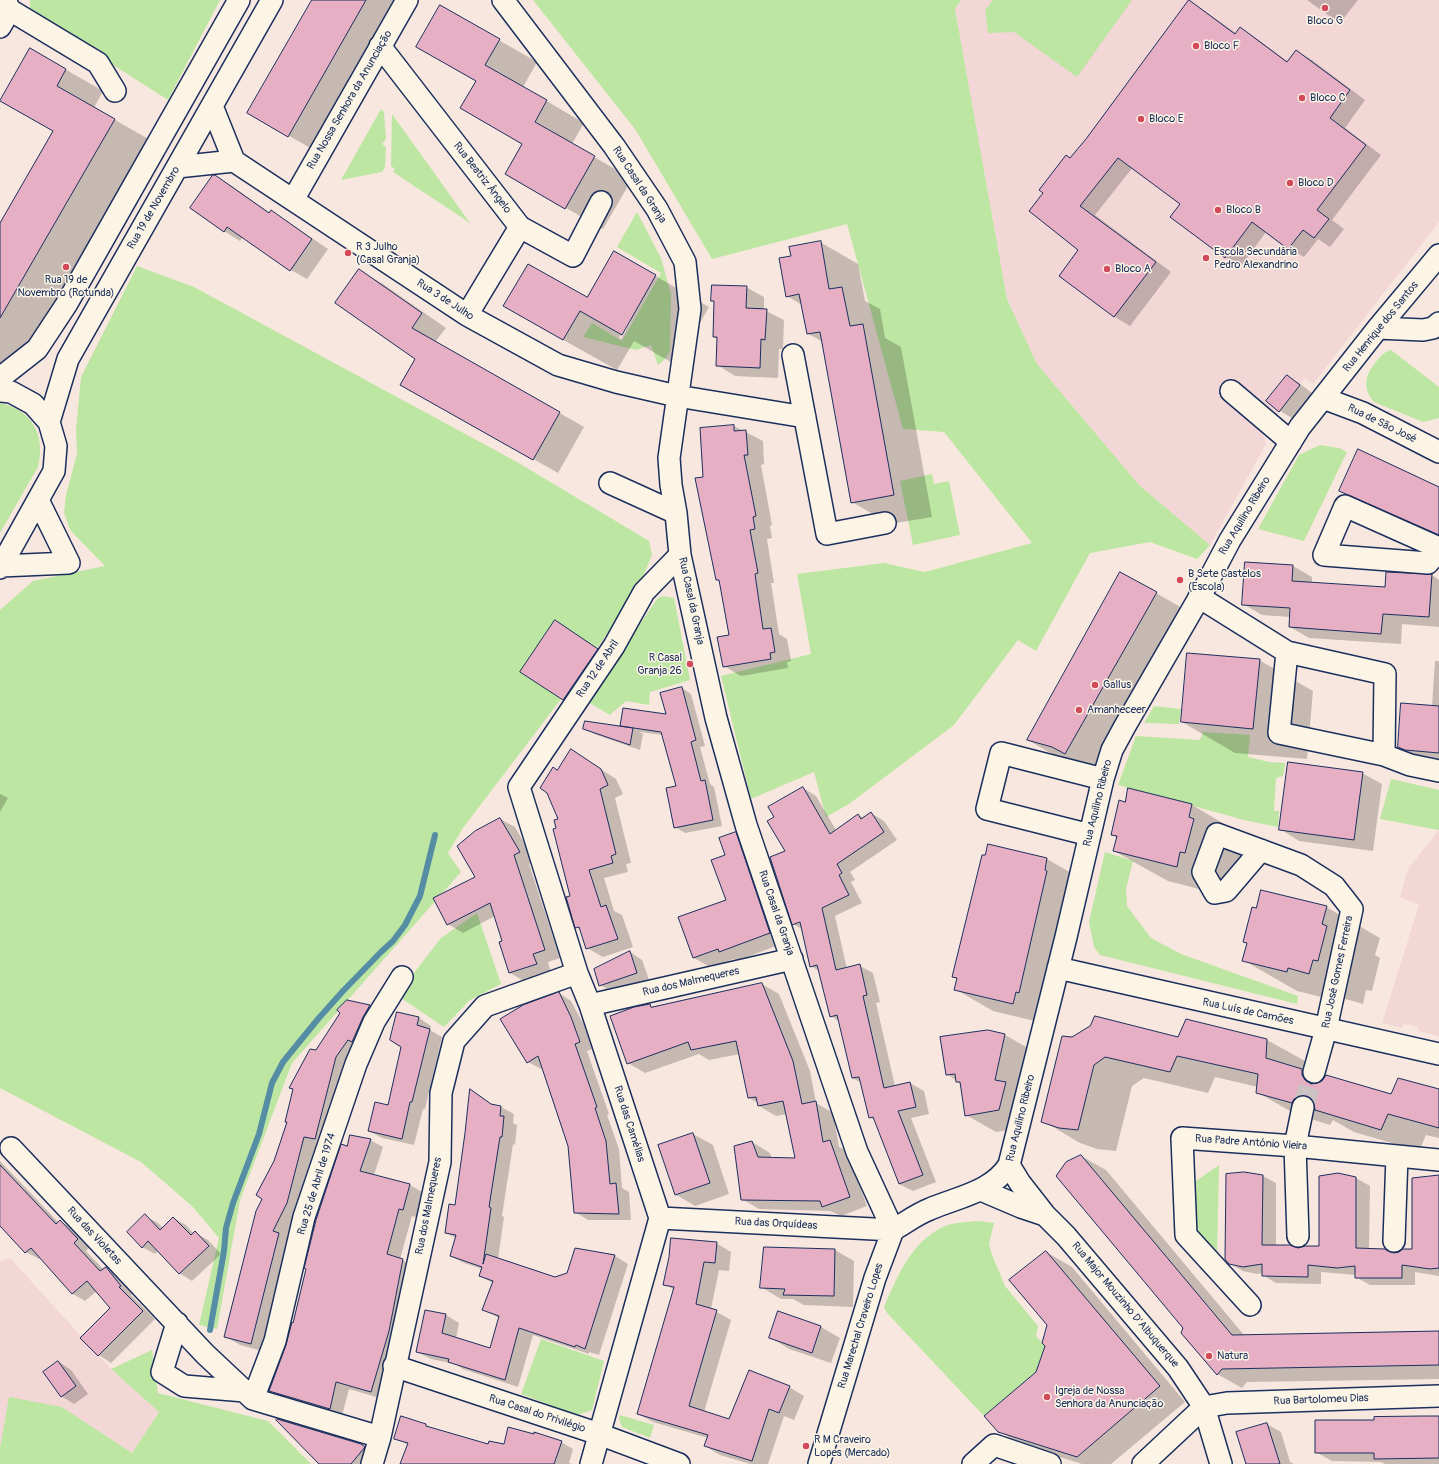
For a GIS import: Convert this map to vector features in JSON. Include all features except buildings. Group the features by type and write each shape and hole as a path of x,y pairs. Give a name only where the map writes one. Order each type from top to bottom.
{"street":[{"path":"0,378 37,348 66,305 239,0"},
{"name":"Rua 19 de Novembro","path":"49,422 68,359 272,0"},
{"name":"Rua Nossa Senhora da Anunciação","path":"293,200 407,0"},
{"name":"Rua Casal da Granja","path":"503,0 618,152 657,209 685,262 690,309 669,458 680,555 718,726 746,825 857,1152 893,1230"},
{"path":"5,12 98,63 115,91"},
{"name":"Rua Beatriz Ângelo","path":"380,46 520,228"},
{"path":"177,168 234,161 212,106"},
{"name":"Rua 3 de Julho","path":"234,161 467,315 558,365 616,382 677,396 805,417"},
{"path":"467,315 520,228 573,256 601,202"},
{"name":"Rua Henrique dos Santos","path":"1323,398 1378,328 1439,255"},
{"path":"1378,328 1423,330 1433,328 1439,323"},
{"path":"793,355 827,534 885,523"},
{"path":"0,391 11,392 33,404 49,422 56,446 54,471 1,567"},
{"path":"1231,391 1291,442"},
{"name":"Rua Aquilino Ribeiro","path":"893,1230 929,1209 981,1190 999,1176 1009,1165 1103,779 1112,750 1124,726 1199,597 1230,540 1300,427 1323,398"},
{"name":"Rua de São José","path":"1323,398 1363,413 1438,450"},
{"path":"610,483 676,513"},
{"path":"1,567 69,563 38,500"},
{"path":"1345,506 1439,549 1428,563 1324,555 1345,506"},
{"name":"Rua 12 de Abril","path":"519,787 614,646 644,592 680,555"},
{"path":"1199,597 1287,652 1385,674 1384,755"},
{"path":"1287,652 1279,733 1384,755 1410,765 1439,771"},
{"path":"1090,835 987,809 1001,753 1103,779"},
{"name":"Rua das Camélias","path":"519,787 576,973 590,1005 660,1218"},
{"name":"Rua José Gomes Ferreira","path":"1261,850 1301,865 1334,886 1352,908 1326,1029 1314,1072"},
{"name":"Rua dos Malmequeres","path":"590,1005 792,959"},
{"name":"Rua Luís de Camões","path":"1058,968 1439,1054"},
{"name":"Rua dos Malmequeres","path":"372,1464 380,1437 394,1366 440,1162 441,1093 454,1041 485,1006 576,973"},
{"name":"Rua 25 de Abril de 1974","path":"249,1395 276,1341 304,1217 356,1064 374,1022 402,977"},
{"path":"1298,1236 1294,1146 1303,1107"},
{"name":"Rua Padre António Vieira","path":"1250,1305 1186,1235 1182,1138 1294,1146 1439,1160"},
{"name":"Rua das Violetas","path":"11,1148 205,1354 249,1395"},
{"path":"1394,1241 1397,1156"},
{"path":"1009,1165 1020,1183 1045,1215"},
{"name":"Rua Major Mouzinho D'Albuquerque","path":"981,1190 1016,1205 1045,1215 1066,1236 1178,1368 1204,1407 1221,1464"},
{"path":"591,1464 660,1218"},
{"name":"Rua das Orquídeas","path":"660,1218 893,1230"},
{"name":"Rua Marechal Craveiro Lopes","path":"819,1464 875,1278 893,1230"},
{"name":"Rua das Violetas","path":"177,1323 162,1372 184,1386 249,1395 380,1437"},
{"name":"Rua Casal do Privilégio","path":"394,1366 599,1434 679,1464"},
{"name":"Rua Bartolomeu Dias","path":"1204,1407 1227,1403 1439,1396"},
{"path":"1143,1464 1204,1407"},
{"path":"973,1464 994,1445 1049,1464"}],"shaded area":[{"name":"Escola Secundária Pedro Alexandrino","path":"961,0 1439,0 1439,222 1313,384 1305,378 1270,424 1263,434 1266,444 1210,545 1139,485 1037,364 1007,299 955,9"},
{"path":"1439,830 1439,1036 1418,1031 1418,1027 1404,1024 1402,1028 1382,1023 1419,905 1400,897 1408,869"},
{"path":"10,1258 111,1369 159,1412 132,1453 62,1407 0,1448 0,1262"}],"green space":[{"path":"30,0 220,0 168,100 30,12"},
{"path":"533,0 961,0 955,9 1007,299 1037,364 1139,485 1210,545 1197,559 1150,542 1090,553 1036,651 1018,640 954,725 849,804 826,817 814,772 751,799 721,676 811,654 797,574 884,563 925,572 1032,543 944,432 903,429 847,224 712,259 635,129"},
{"path":"993,0 1132,0 1077,77 1014,32 988,33 985,10"},
{"path":"381,109 384,112 386,139 382,144 386,147 385,167 382,172 341,180"},
{"path":"392,114 470,223 393,172 395,169 391,166"},
{"path":"637,212 661,258 671,294 670,351 664,360 658,365 651,345 636,350 583,337 592,323 622,341 661,273 617,247"},
{"path":"137,266 194,287 517,462 649,541 652,555 638,589 597,648 554,621 521,672 561,699 463,828 448,853 461,872 292,1063 240,1200 217,1329 199,1325 219,1238 193,1207 141,1162 0,1088 0,610 33,581 105,566 70,530 64,512 66,495 77,454 76,430 81,377"},
{"path":"1391,350 1439,387 1439,418 1423,422 1374,402 1370,397 1366,387 1369,371 1381,356"},
{"path":"0,403 21,411 28,418 38,435 40,455 38,467 0,533"},
{"path":"1320,445 1339,448 1347,452 1304,541 1258,529 1299,455"},
{"path":"932,474 934,484 949,481 960,535 913,545 900,481"},
{"path":"662,596 674,598 690,680 650,692 649,705 626,701 610,715 588,702 657,599"},
{"path":"1154,706 1181,709 1179,724 1144,723"},
{"path":"1203,732 1250,735 1248,757 1269,762 1285,763 1283,776 1276,778 1274,811 1279,811 1278,827 1244,820 1118,785 1136,736 1200,740"},
{"path":"1391,779 1439,790 1439,830 1380,819"},
{"path":"1105,852 1133,861 1126,889 1127,906 1151,938 1181,954 1298,996 1297,1004 1100,955 1094,947 1089,922"},
{"path":"477,913 501,984 470,1000 444,1027 401,998 410,978 441,938"},
{"path":"1219,1165 1217,1260 1191,1220 1193,1183"},
{"path":"979,1221 994,1223 989,1244 992,1255 1005,1286 1038,1326 1036,1336 1045,1346 1036,1372 984,1416 887,1313 884,1307 906,1261 922,1242 947,1225 961,1222"},
{"path":"541,1339 604,1361 592,1410 577,1415 521,1394"},
{"path":"152,1350 158,1393 268,1421 311,1464 0,1464 0,1448 9,1397 62,1407 132,1453 159,1412 111,1369"},
{"path":"620,1415 654,1425 650,1438 622,1427 619,1419"}],"waterway":[{"path":"210,1330 224,1251 226,1228 233,1203 259,1134 272,1083 283,1062 318,1019 343,991 393,941 405,925 420,896 435,835"}],"tunnel":[{"path":"1303,1107 1314,1072"}],"place":[{"name":"Bloco G","path":"1325,8"},
{"name":"Bloco F","path":"1196,46"},
{"name":"Bloco C","path":"1302,98"},
{"name":"Bloco E","path":"1141,119"},
{"name":"Bloco D","path":"1290,183"},
{"name":"Bloco B","path":"1218,210"},
{"name":"R 3 Julho (Casal Granja)","path":"348,253"},
{"name":"Escola Secundária Pedro Alexandrino","path":"1206,258"},
{"name":"Rua 19 de Novembro (Rotunda)","path":"66,267"},
{"name":"Bloco A","path":"1107,269"},
{"name":"B Sete Castelos (Escola)","path":"1180,580"},
{"name":"R Casal Granja 26","path":"690,664"},
{"name":"Gallus","path":"1095,685"},
{"name":"Amanheceer","path":"1079,710"},
{"name":"Natura","path":"1209,1356"},
{"name":"Igreja de Nossa Senhora da Anunciação","path":"1047,1397"},
{"name":"R M Craveiro Lopes (Mercado)","path":"806,1446"}]}
